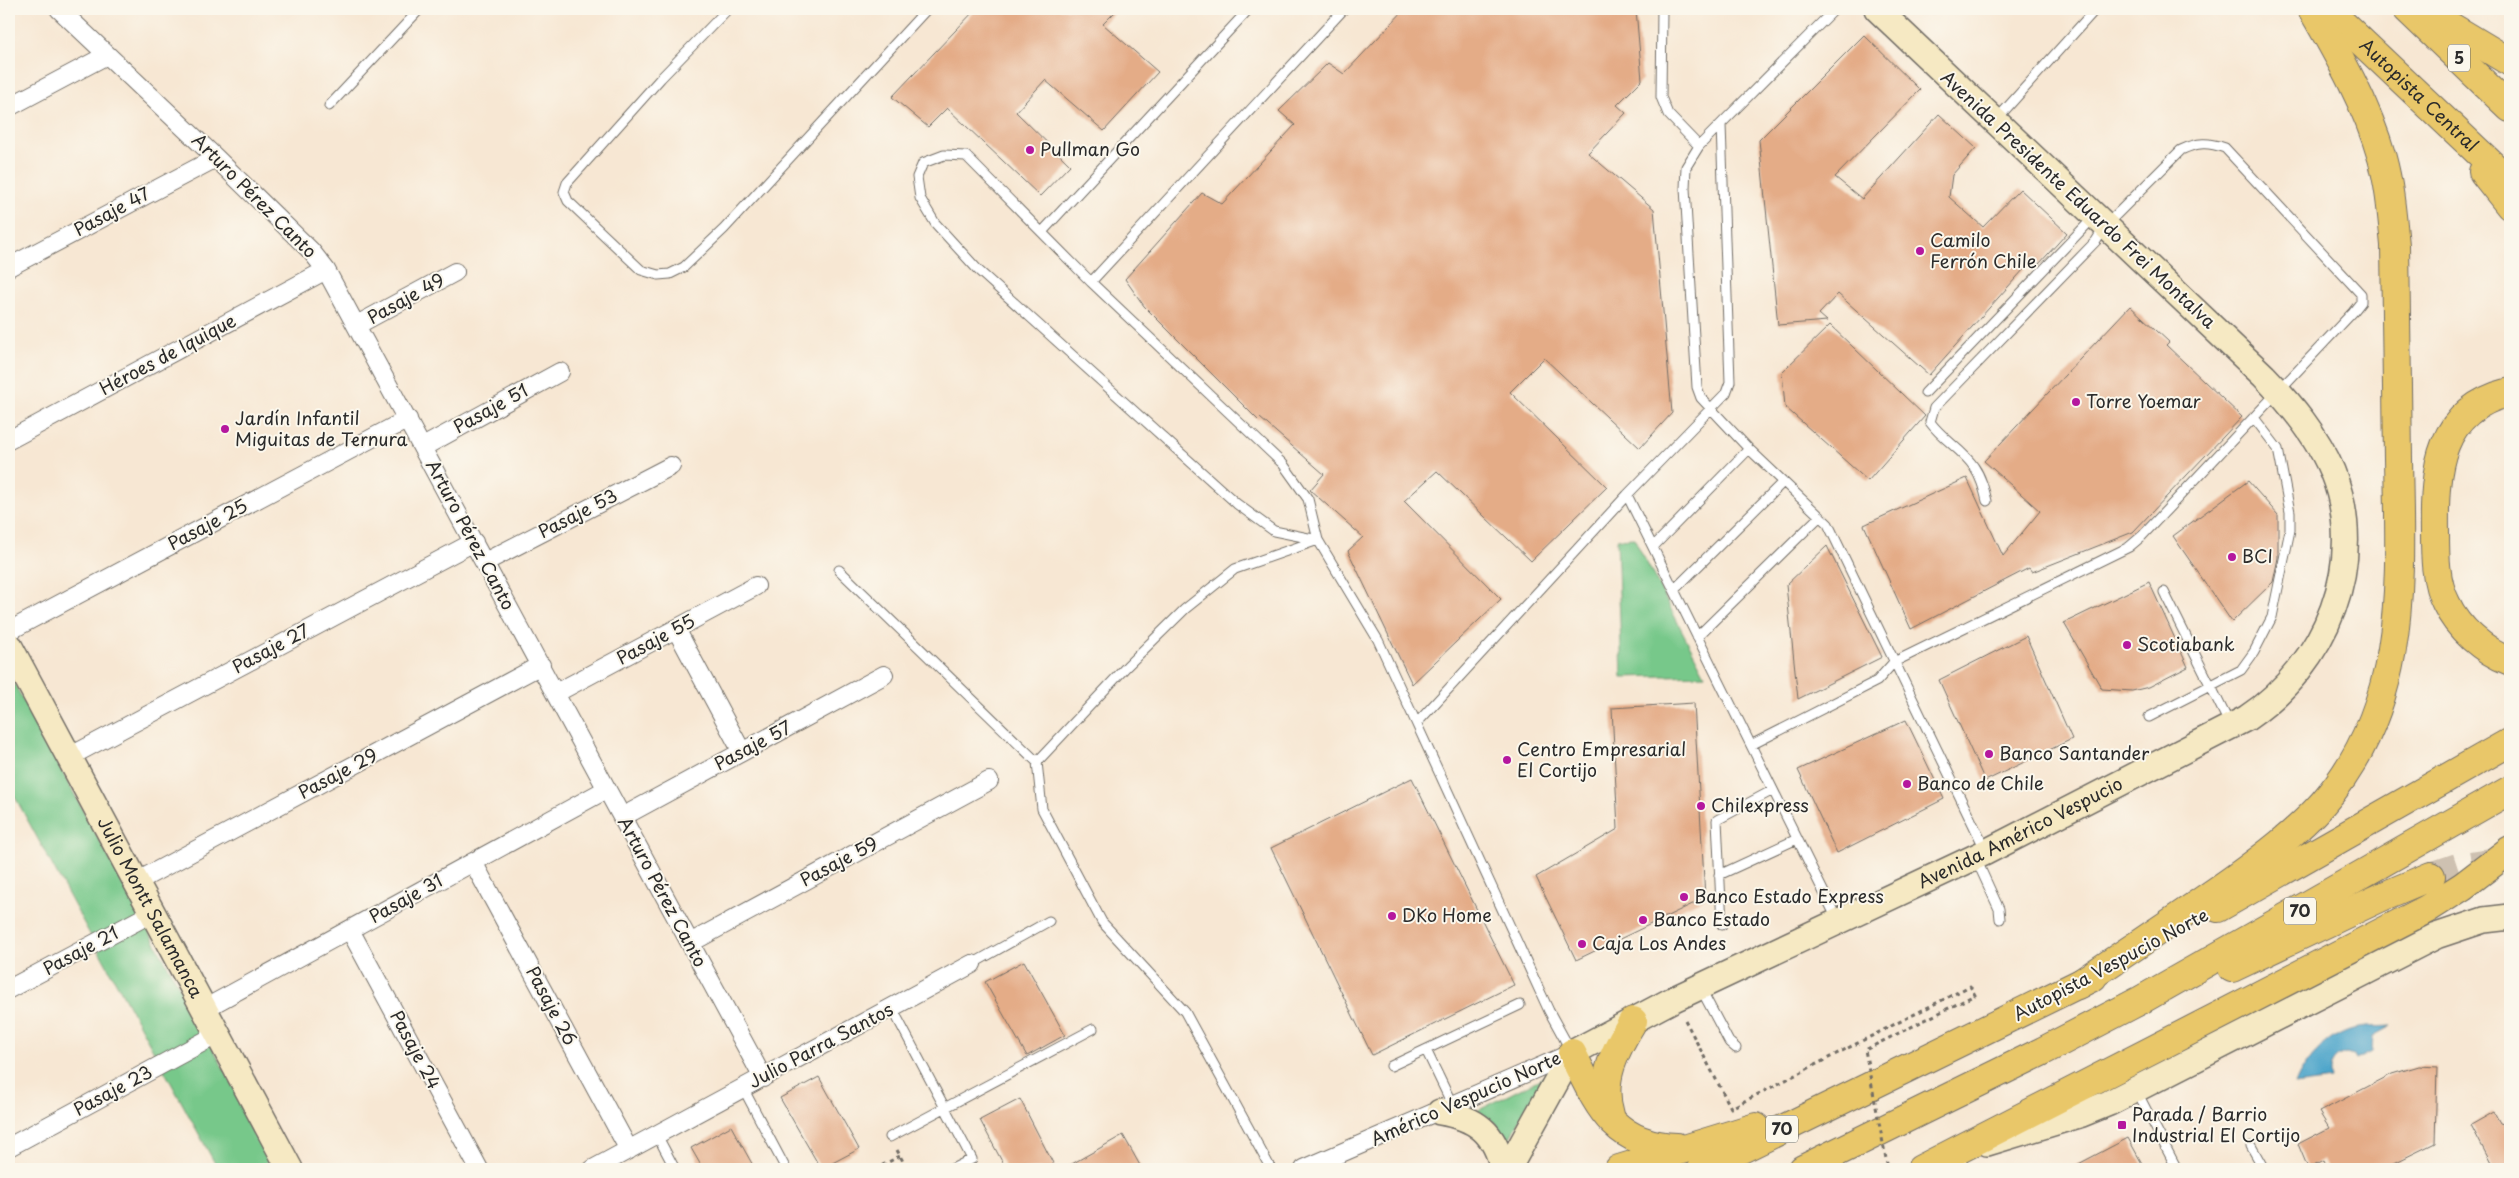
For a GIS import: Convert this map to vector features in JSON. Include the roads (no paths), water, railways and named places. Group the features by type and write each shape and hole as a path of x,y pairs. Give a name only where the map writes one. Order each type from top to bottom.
{"main road":[{"name":"Avenida Presidente Eduardo Frei Montalva","path":"1877,9 2279,391"},
{"path":"2078,985 2261,859 2312,815 2336,786 2360,751 2374,720 2386,684 2395,623 2399,545 2395,255 2391,201 2382,159 2368,118 2334,48 2312,9"},
{"name":"Autopista Central","path":"2327,9 2510,182"},
{"name":"5","path":"2407,9 2510,108"},
{"path":"2422,9 2510,62"},
{"path":"2431,106 2510,206"},
{"name":"Avenida Américo Vespucio","path":"1572,1053 1674,999 1981,854 2231,727 2276,696 2308,658 2332,612 2344,562 2343,515 2332,472 2314,437 2279,391"},
{"path":"2510,392 2486,400 2473,408 2458,422 2440,457 2435,509 2437,568 2445,602 2474,639 2492,652 2510,661"},
{"name":"Julio Montt Salamanca","path":"9,645 290,1169"},
{"name":"Autopista Vespucio Norte","path":"1619,1169 1695,1158 1744,1131 1864,1090 2078,985 2350,834 2510,742"},
{"name":"70","path":"1803,1169 2087,1028 2215,959 2510,790"},
{"path":"1961,1160 2426,909 2463,886 2510,850"},
{"path":"2087,1028 2196,984 2386,895 2431,876"},
{"path":"1921,1169 1961,1160 2082,1114 2136,1090 2436,936 2484,920 2510,916"},
{"path":"1612,1121 1606,1100 1607,1077 1618,1045 1634,1021"},
{"path":"1572,1053 1590,1089 1612,1121 1628,1136 1639,1142 1668,1147 1695,1158"},
{"path":"1508,1169 1572,1053"},
{"path":"1446,1109 1475,1123 1483,1130 1497,1148 1503,1169"}],"street":[{"name":"Arturo Pérez Canto","path":"58,9 216,158 311,251 326,270 358,325 762,1078"},
{"path":"9,107 107,54"},
{"name":"Pasaje 47","path":"9,267 216,158"},
{"name":"Héroes de Iquique","path":"9,440 326,270"},
{"name":"Pasaje 49","path":"358,325 455,272"},
{"name":"Pasaje 51","path":"423,447 560,372"},
{"name":"Pasaje 25","path":"9,631 408,419"},
{"name":"Pasaje 53","path":"485,562 671,466"},
{"name":"Pasaje 27","path":"68,756 474,542"},
{"name":"Pasaje 55","path":"556,693 756,586"},
{"path":"676,629 742,752"},
{"name":"Pasaje 29","path":"136,882 541,666"},
{"name":"Pasaje 57","path":"622,816 884,676"},
{"name":"Pasaje 59","path":"690,942 988,781"},
{"name":"Pasaje 31","path":"204,1009 607,789"},
{"name":"Pasaje 26","path":"473,862 629,1150"},
{"name":"Pasaje 21","path":"9,989 152,913"},
{"name":"Pasaje 24","path":"350,930 479,1169"},
{"name":"Julio Parra Santos","path":"593,1169 972,964"},
{"name":"Pasaje 23","path":"9,1147 218,1034"},
{"name":"Américo Vespucio Norte","path":"1304,1169 1572,1053"}],"lane":[{"path":"329,106 420,9"},
{"path":"728,9 655,85 567,183 564,192 568,201 641,270 658,275 670,274 684,267 731,222 927,9"},
{"path":"1042,232 1249,9"},
{"path":"1092,282 1344,9"},
{"path":"1662,9 1661,97 1668,114 1699,146"},
{"path":"1835,9 1699,146 1686,166 1685,188 1697,387 1701,398 1749,449 1828,524 1894,662 1981,854 1999,909 2000,919"},
{"path":"1995,121 2093,12 2089,9"},
{"path":"1417,723 1627,495 1726,392 1730,382 1721,125"},
{"path":"1751,745 1877,681 1894,662 2129,547 2142,536 2255,419 2353,312 2361,302 2361,294 2226,148 2210,142 2195,144 2181,150 2100,220 1925,393"},
{"path":"1318,540 1274,531 1237,504 978,270 935,223 920,198 917,177 923,163 944,155 966,156 1092,282 1283,464 1308,499 1318,540 1378,640 1548,1011 1572,1053"},
{"path":"1987,500 1981,479 1974,466 1938,433 1930,422 1934,408 2096,241 2100,220"},
{"path":"2149,717 2242,670 2263,636 2272,617 2290,530 2290,512 2278,449 2255,419"},
{"path":"1653,547 1749,449"},
{"path":"1674,590 1783,482"},
{"path":"1627,495 1838,922"},
{"path":"1698,637 1820,516"},
{"path":"1037,762 1127,666 1192,603 1235,569 1318,540"},
{"path":"840,570 1037,762 1042,809 1102,922 1185,1012 1271,1169"},
{"path":"2164,592 2231,727"},
{"path":"1722,925 1717,820 1773,790"},
{"path":"1719,876 1797,838"},
{"name":"Julio Parra Santos","path":"972,964 1050,920"},
{"path":"1700,987 1729,1042 1736,1048"},
{"path":"1390,1066 1520,1005"},
{"path":"892,1008 972,1159 952,1169"},
{"path":"890,1137 1093,1029"},
{"path":"1426,1050 1446,1109"},
{"path":"743,1088 786,1169"},
{"path":"2136,1090 2177,1169"},
{"path":"657,1135 675,1169"},
{"path":"2251,1146 2264,1169"}],"water":[{"path":"2391,1026 2373,1036 2372,1052 2356,1060 2354,1056 2346,1054 2334,1060 2330,1071 2331,1080 2295,1085 2310,1059 2334,1037 2343,1032 2358,1028"}],"tunnel":[{"path":"2431,876 2458,867 2503,860"}],"place":[{"name":"Pullman Go","path":"1030,150"},
{"name":"Camilo Ferrón Chile","path":"1920,251"},
{"name":"Torre Yoemar","path":"2076,402"},
{"name":"Jardín Infantil Miguitas de Ternura","path":"225,429"},
{"name":"BCI","path":"2232,557"},
{"name":"Scotiabank","path":"2127,645"},
{"name":"Banco Santander","path":"1989,754"},
{"name":"Centro Empresarial El Cortijo","path":"1507,760"},
{"name":"Banco de Chile","path":"1907,784"},
{"name":"Chilexpress","path":"1701,806"},
{"name":"Banco Estado Express","path":"1684,897"},
{"name":"DKo Home","path":"1392,916"},
{"name":"Banco Estado","path":"1643,920"},
{"name":"Caja Los Andes","path":"1582,944"},
{"name":"Parada / Barrio Industrial El Cortijo","path":"2122,1125"}]}
